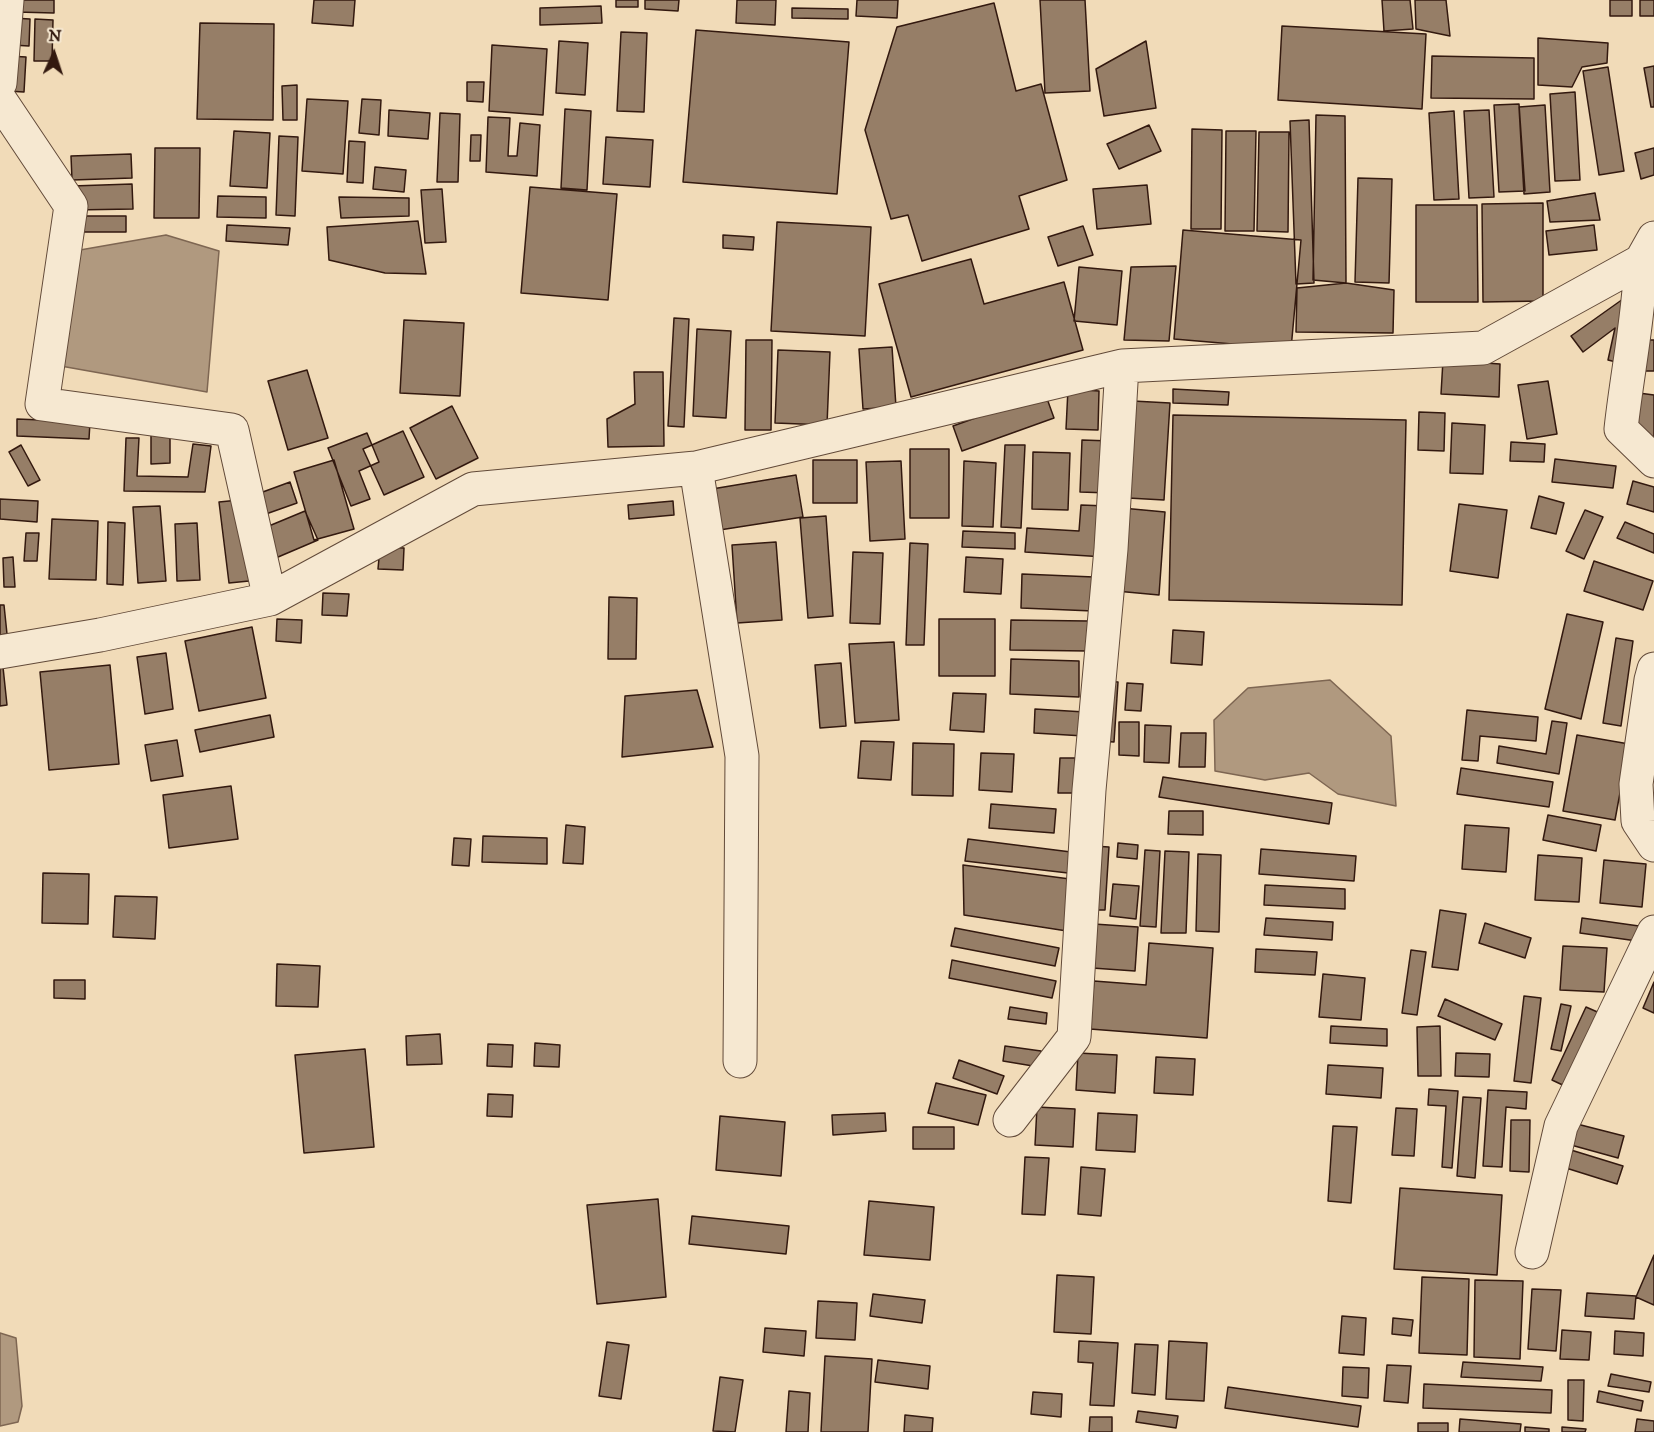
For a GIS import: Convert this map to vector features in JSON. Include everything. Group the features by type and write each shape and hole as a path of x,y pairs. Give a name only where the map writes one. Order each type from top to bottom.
{"street":[{"path":"0,82 7,0"},
{"path":"0,100 71,206 42,404 232,430 270,599"},
{"path":"0,652 270,599 473,489 696,468 1122,366 1483,348 1647,250"},
{"path":"1647,250 1621,429 1654,461"},
{"path":"1010,1120 1074,1037 1089,790 1111,549 1122,366"},
{"path":"696,468 742,756 740,1060"},
{"path":"1654,669 1636,783 1638,821 1654,844"},
{"path":"1532,1252 1561,1126 1654,932"}],"shaded area":[{"path":"166,235 219,251 207,392 55,365 80,250"},
{"path":"1330,680 1391,736 1396,806 1338,794 1309,773 1265,780 1215,771 1214,720 1248,688"},
{"path":"0,1333 16,1338 22,1406 18,1422 0,1426"}],"building":[{"path":"16,0 54,0 54,13 16,12"},
{"path":"314,0 355,0 353,26 312,23"},
{"path":"616,0 638,0 638,7 616,7"},
{"path":"645,0 679,0 678,11 645,9"},
{"path":"737,0 776,0 775,25 736,23"},
{"path":"857,0 898,0 897,18 856,16"},
{"path":"1040,0 1085,0 1090,91 1045,93"},
{"path":"1382,0 1410,0 1413,29 1384,31"},
{"path":"1415,0 1446,0 1450,36 1416,29"},
{"path":"1610,0 1632,0 1632,16 1610,16"},
{"path":"1640,0 1654,0 1654,16 1640,16"},
{"path":"994,3 1016,91 1041,84 1067,180 1019,196 1029,229 922,261 908,215 891,219 865,130 897,27"},
{"path":"601,6 602,23 540,25 540,8"},
{"path":"792,8 848,9 848,19 792,18"},
{"path":"13,18 30,19 29,46 12,45"},
{"path":"35,19 53,20 52,61 34,61"},
{"path":"200,23 274,24 273,120 197,119"},
{"path":"1282,26 1426,34 1422,109 1278,100"},
{"path":"696,30 849,42 837,194 683,182"},
{"path":"621,32 647,33 644,112 617,111"},
{"path":"1538,38 1608,43 1607,63 1582,67 1572,87 1538,85"},
{"path":"559,41 588,43 585,95 556,93"},
{"path":"1146,41 1156,108 1104,116 1096,69"},
{"path":"492,45 547,49 543,115 489,111"},
{"path":"9,56 26,57 24,92 7,91"},
{"path":"1432,56 1534,58 1534,99 1431,98"},
{"path":"1654,66 1654,107 1651,107 1644,68"},
{"path":"1608,67 1624,171 1599,175 1583,71"},
{"path":"467,82 484,82 483,102 467,101"},
{"path":"297,85 297,120 283,120 282,86"},
{"path":"1575,92 1580,180 1555,181 1550,94"},
{"path":"307,99 348,101 343,174 302,171"},
{"path":"362,99 381,100 379,135 359,133"},
{"path":"1519,104 1525,191 1499,192 1494,105"},
{"path":"1545,105 1550,192 1524,194 1519,107"},
{"path":"565,109 591,111 587,190 561,188"},
{"path":"389,110 430,113 428,139 388,136"},
{"path":"1489,110 1494,197 1469,198 1464,111"},
{"path":"1454,111 1459,199 1434,200 1429,113"},
{"path":"440,113 460,114 458,182 437,182"},
{"path":"1316,115 1345,116 1346,283 1313,280"},
{"path":"488,117 510,118 508,156 517,156 520,123 540,125 537,176 486,172"},
{"path":"1309,120 1314,283 1296,284 1290,121"},
{"path":"1149,125 1161,151 1119,169 1107,144"},
{"path":"1192,129 1222,130 1221,229 1191,229"},
{"path":"234,131 270,133 267,188 230,186"},
{"path":"1226,131 1256,131 1254,231 1225,231"},
{"path":"1259,132 1289,132 1288,232 1257,231"},
{"path":"471,135 481,135 480,161 470,161"},
{"path":"279,136 298,137 295,216 276,215"},
{"path":"606,137 653,140 650,187 603,184"},
{"path":"349,141 365,142 363,183 347,182"},
{"path":"155,148 200,148 199,218 154,218"},
{"path":"1654,148 1654,175 1641,179 1635,153"},
{"path":"131,154 132,178 72,180 71,156"},
{"path":"375,167 406,170 404,192 373,189"},
{"path":"1358,178 1392,179 1389,283 1355,282"},
{"path":"132,184 133,209 73,210 72,186"},
{"path":"1147,185 1151,224 1097,229 1093,189"},
{"path":"530,187 617,194 608,300 521,293"},
{"path":"442,189 446,242 425,243 421,190"},
{"path":"1595,193 1600,220 1550,222 1547,201"},
{"path":"218,196 266,197 266,218 217,217"},
{"path":"339,197 409,198 409,216 341,218"},
{"path":"1543,203 1543,301 1483,302 1482,204"},
{"path":"1416,205 1477,205 1478,302 1416,302"},
{"path":"68,216 126,216 126,232 68,232"},
{"path":"418,221 426,274 385,273 329,260 327,227"},
{"path":"777,222 871,227 865,336 771,331"},
{"path":"227,225 290,228 288,245 226,241"},
{"path":"1594,225 1597,250 1549,255 1546,231"},
{"path":"1083,226 1093,255 1058,266 1048,237"},
{"path":"1183,230 1301,240 1291,349 1174,339"},
{"path":"723,235 754,237 753,250 723,248"},
{"path":"971,259 984,304 1064,282 1083,350 911,397 879,284"},
{"path":"1176,266 1169,341 1124,340 1131,267"},
{"path":"1079,267 1122,271 1117,325 1074,321"},
{"path":"1346,283 1394,290 1393,333 1296,332 1297,288"},
{"path":"1623,299 1620,363 1608,360 1615,328 1583,352 1571,336"},
{"path":"674,318 689,319 684,427 668,426"},
{"path":"404,320 464,323 460,396 400,393"},
{"path":"697,329 731,331 726,418 693,416"},
{"path":"746,340 772,340 771,430 745,430"},
{"path":"1639,340 1654,340 1654,371 1638,371"},
{"path":"892,347 896,407 863,409 859,349"},
{"path":"778,350 830,352 827,425 775,423"},
{"path":"1443,360 1500,364 1499,397 1441,394"},
{"path":"307,370 328,438 288,450 268,381"},
{"path":"634,372 663,372 664,446 608,447 607,419 635,404"},
{"path":"1548,381 1557,434 1527,439 1518,385"},
{"path":"1068,389 1099,391 1098,430 1066,429"},
{"path":"1173,389 1229,392 1228,405 1173,403"},
{"path":"1631,392 1654,395 1654,440 1629,429"},
{"path":"1045,393 1054,418 962,451 953,426"},
{"path":"1133,401 1170,403 1164,500 1128,498"},
{"path":"452,406 478,458 436,479 410,428"},
{"path":"1419,412 1445,413 1444,451 1418,450"},
{"path":"1173,415 1406,420 1402,605 1169,600"},
{"path":"17,419 90,422 89,439 17,436"},
{"path":"1452,423 1485,425 1483,474 1450,473"},
{"path":"170,431 170,463 151,464 151,432"},
{"path":"403,431 424,477 384,495 363,449"},
{"path":"367,433 379,462 359,471 370,499 351,506 328,448"},
{"path":"126,438 139,438 137,476 188,477 193,444 211,446 205,492 124,491"},
{"path":"1082,440 1111,441 1109,493 1080,492"},
{"path":"1511,442 1545,444 1544,462 1510,461"},
{"path":"21,445 40,480 28,486 9,452"},
{"path":"1005,445 1025,445 1021,528 1001,527"},
{"path":"910,449 949,449 949,518 910,518"},
{"path":"1033,452 1070,453 1068,510 1032,509"},
{"path":"1555,459 1616,466 1613,488 1552,482"},
{"path":"334,460 354,529 314,540 294,472"},
{"path":"813,460 857,460 857,503 813,503"},
{"path":"901,461 905,539 870,541 866,462"},
{"path":"964,461 996,463 993,527 962,526"},
{"path":"796,475 803,517 713,531 706,490"},
{"path":"1633,481 1654,487 1654,512 1627,504"},
{"path":"290,482 297,503 249,520 241,500"},
{"path":"1539,496 1564,503 1556,534 1531,528"},
{"path":"0,499 38,501 37,522 0,519"},
{"path":"239,500 249,581 229,583 219,502"},
{"path":"673,501 674,515 629,519 628,505"},
{"path":"1459,504 1507,510 1498,578 1450,571"},
{"path":"1081,505 1107,506 1105,557 1025,552 1027,528 1079,531"},
{"path":"160,506 166,581 138,583 133,507"},
{"path":"1122,508 1165,512 1159,595 1116,591"},
{"path":"1585,510 1603,517 1584,559 1566,551"},
{"path":"305,511 318,540 264,563 252,533"},
{"path":"826,516 833,616 808,618 800,518"},
{"path":"52,519 98,521 96,580 49,579"},
{"path":"108,522 125,523 123,585 107,584"},
{"path":"1625,522 1654,534 1654,553 1617,538"},
{"path":"197,523 200,580 177,581 175,524"},
{"path":"963,531 1015,533 1015,549 962,547"},
{"path":"26,533 39,533 37,561 24,561"},
{"path":"776,542 782,620 737,623 732,545"},
{"path":"910,543 928,544 924,645 906,645"},
{"path":"380,547 404,548 403,570 378,569"},
{"path":"853,552 883,553 880,624 850,623"},
{"path":"13,557 15,587 4,587 3,558"},
{"path":"966,557 1003,559 1001,594 964,592"},
{"path":"1594,561 1653,581 1643,610 1584,591"},
{"path":"1022,574 1094,577 1093,611 1021,608"},
{"path":"323,593 349,594 347,616 322,615"},
{"path":"609,597 637,598 636,659 608,659"},
{"path":"0,605 4,605 7,634 0,635"},
{"path":"1567,614 1603,622 1581,719 1545,709"},
{"path":"277,619 302,620 301,643 276,641"},
{"path":"939,619 995,619 995,676 939,676"},
{"path":"1011,620 1088,621 1088,651 1010,650"},
{"path":"252,627 266,698 199,711 185,641"},
{"path":"1173,630 1204,632 1202,665 1171,663"},
{"path":"1616,638 1633,641 1621,726 1603,723"},
{"path":"894,642 899,720 855,723 849,644"},
{"path":"166,653 173,709 145,714 137,657"},
{"path":"1011,659 1079,661 1079,697 1010,694"},
{"path":"841,663 846,726 820,728 815,665"},
{"path":"110,665 119,764 49,770 40,672"},
{"path":"3,667 7,705 0,706 0,668"},
{"path":"1102,681 1118,682 1114,742 1099,741"},
{"path":"1127,683 1143,684 1141,711 1125,710"},
{"path":"697,690 713,747 622,757 625,696"},
{"path":"953,693 986,694 984,732 950,730"},
{"path":"1035,709 1085,712 1084,736 1034,733"},
{"path":"1467,710 1538,717 1536,741 1480,736 1478,761 1462,760"},
{"path":"270,715 274,737 200,752 195,730"},
{"path":"1552,721 1567,723 1559,774 1497,763 1499,746 1546,754"},
{"path":"1119,722 1139,722 1139,756 1119,755"},
{"path":"1145,725 1171,726 1169,763 1144,762"},
{"path":"1181,733 1206,733 1205,767 1179,767"},
{"path":"1577,735 1629,744 1615,820 1563,811"},
{"path":"177,740 183,776 151,781 145,745"},
{"path":"861,741 894,742 891,780 858,778"},
{"path":"913,743 954,744 953,796 912,795"},
{"path":"981,753 1014,754 1012,792 979,790"},
{"path":"1060,758 1075,758 1074,793 1058,793"},
{"path":"1461,768 1553,782 1549,807 1457,794"},
{"path":"1163,777 1332,803 1329,824 1159,797"},
{"path":"231,786 238,839 169,848 163,795"},
{"path":"991,804 1056,809 1054,833 989,828"},
{"path":"1169,811 1203,811 1203,835 1168,834"},
{"path":"1548,815 1601,825 1596,851 1543,840"},
{"path":"566,825 585,827 583,864 563,863"},
{"path":"1465,825 1509,828 1506,872 1462,869"},
{"path":"483,836 547,838 547,864 482,862"},
{"path":"454,838 471,839 469,866 452,865"},
{"path":"968,839 1071,852 1068,873 965,861"},
{"path":"1118,843 1138,845 1137,859 1117,857"},
{"path":"1093,846 1109,847 1105,910 1089,910"},
{"path":"1261,849 1356,856 1354,881 1259,874"},
{"path":"1145,850 1160,851 1156,927 1140,926"},
{"path":"1165,851 1189,852 1186,933 1161,933"},
{"path":"1198,854 1221,855 1219,932 1196,931"},
{"path":"1538,855 1582,858 1579,902 1535,900"},
{"path":"1604,860 1646,864 1642,907 1600,903"},
{"path":"963,865 1070,879 1067,931 964,915"},
{"path":"43,873 89,874 88,924 42,923"},
{"path":"1113,884 1139,886 1136,919 1110,916"},
{"path":"1265,885 1345,889 1345,909 1264,905"},
{"path":"115,896 157,897 155,939 113,937"},
{"path":"1440,910 1466,914 1458,970 1432,967"},
{"path":"1266,918 1333,922 1332,940 1264,935"},
{"path":"1582,918 1639,926 1637,941 1580,933"},
{"path":"1485,923 1531,938 1525,958 1479,943"},
{"path":"1094,924 1138,927 1135,971 1092,968"},
{"path":"955,928 1059,948 1055,966 951,946"},
{"path":"1149,943 1213,948 1207,1038 1090,1029 1094,981 1146,985"},
{"path":"1563,946 1607,948 1604,992 1560,990"},
{"path":"1256,949 1317,952 1315,975 1255,972"},
{"path":"1411,950 1426,952 1417,1015 1402,1013"},
{"path":"952,960 1056,981 1052,998 949,978"},
{"path":"277,964 320,966 318,1007 276,1006"},
{"path":"1323,974 1365,978 1361,1020 1319,1017"},
{"path":"54,980 85,980 85,999 54,998"},
{"path":"1654,982 1654,1013 1643,1008"},
{"path":"1524,996 1541,998 1531,1083 1514,1081"},
{"path":"1445,999 1502,1024 1495,1040 1438,1016"},
{"path":"1561,1004 1571,1006 1561,1051 1551,1049"},
{"path":"1010,1007 1047,1013 1046,1024 1008,1019"},
{"path":"1586,1007 1602,1014 1569,1088 1552,1080"},
{"path":"1331,1026 1387,1029 1387,1046 1330,1043"},
{"path":"1440,1026 1441,1076 1418,1076 1417,1027"},
{"path":"440,1034 442,1064 407,1065 406,1036"},
{"path":"535,1043 560,1045 559,1067 534,1066"},
{"path":"488,1044 513,1045 512,1067 487,1066"},
{"path":"1005,1046 1041,1051 1039,1067 1003,1061"},
{"path":"365,1049 374,1147 304,1153 295,1055"},
{"path":"1078,1053 1117,1055 1115,1093 1076,1090"},
{"path":"1456,1053 1490,1054 1489,1077 1455,1076"},
{"path":"1156,1057 1195,1059 1193,1095 1154,1093"},
{"path":"959,1060 1004,1076 997,1094 953,1078"},
{"path":"1328,1065 1383,1068 1381,1098 1326,1094"},
{"path":"936,1083 986,1095 978,1125 928,1113"},
{"path":"1429,1089 1458,1091 1452,1168 1442,1167 1446,1106 1428,1105"},
{"path":"1488,1090 1527,1092 1526,1109 1506,1107 1502,1167 1483,1166"},
{"path":"488,1094 513,1095 512,1117 487,1116"},
{"path":"1463,1097 1481,1098 1475,1178 1457,1176"},
{"path":"1037,1107 1075,1109 1073,1147 1035,1145"},
{"path":"1396,1108 1417,1109 1414,1156 1392,1155"},
{"path":"885,1113 886,1131 833,1135 832,1115"},
{"path":"1098,1113 1137,1115 1135,1152 1096,1150"},
{"path":"720,1116 785,1122 781,1176 716,1170"},
{"path":"1511,1120 1530,1120 1529,1172 1510,1171"},
{"path":"1577,1124 1624,1136 1618,1158 1571,1145"},
{"path":"1333,1126 1357,1127 1351,1203 1328,1201"},
{"path":"913,1127 954,1127 954,1149 913,1149"},
{"path":"1571,1150 1623,1166 1617,1184 1566,1168"},
{"path":"1025,1157 1049,1158 1045,1215 1022,1214"},
{"path":"1081,1167 1105,1169 1101,1216 1078,1214"},
{"path":"1400,1188 1502,1195 1497,1275 1394,1269"},
{"path":"658,1199 666,1297 597,1304 587,1205"},
{"path":"869,1201 934,1207 930,1260 864,1255"},
{"path":"692,1216 789,1226 786,1254 689,1244"},
{"path":"1654,1255 1654,1305 1636,1297"},
{"path":"1057,1275 1094,1277 1091,1334 1054,1332"},
{"path":"1422,1277 1469,1279 1467,1355 1419,1353"},
{"path":"1475,1280 1523,1281 1520,1359 1474,1357"},
{"path":"1532,1289 1561,1290 1556,1351 1528,1349"},
{"path":"1587,1293 1636,1296 1634,1319 1585,1316"},
{"path":"873,1294 925,1300 922,1323 870,1316"},
{"path":"818,1301 857,1303 855,1340 816,1338"},
{"path":"1342,1316 1366,1318 1364,1355 1339,1353"},
{"path":"1393,1318 1413,1320 1411,1336 1392,1334"},
{"path":"765,1328 806,1331 804,1356 763,1352"},
{"path":"1562,1330 1591,1332 1589,1360 1560,1359"},
{"path":"1615,1331 1644,1333 1643,1356 1614,1354"},
{"path":"1079,1341 1118,1343 1114,1406 1090,1405 1093,1363 1078,1362"},
{"path":"1169,1341 1207,1343 1204,1401 1166,1399"},
{"path":"607,1342 629,1345 621,1399 599,1396"},
{"path":"1135,1344 1158,1345 1155,1395 1132,1393"},
{"path":"825,1356 872,1359 868,1432 821,1432"},
{"path":"878,1360 930,1366 928,1389 875,1382"},
{"path":"1463,1362 1543,1367 1541,1381 1461,1377"},
{"path":"1387,1365 1411,1366 1408,1403 1384,1401"},
{"path":"1343,1367 1369,1368 1368,1398 1342,1396"},
{"path":"1611,1374 1651,1382 1649,1392 1608,1386"},
{"path":"720,1377 743,1380 735,1432 713,1431"},
{"path":"1568,1380 1584,1380 1583,1421 1568,1420"},
{"path":"1424,1384 1552,1390 1551,1413 1423,1408"},
{"path":"1228,1387 1361,1406 1358,1427 1225,1408"},
{"path":"789,1391 810,1393 808,1432 786,1432"},
{"path":"1599,1391 1643,1401 1641,1411 1597,1402"},
{"path":"1033,1392 1062,1394 1061,1417 1031,1414"},
{"path":"1138,1411 1178,1416 1176,1428 1136,1422"},
{"path":"905,1415 933,1418 932,1432 904,1432"},
{"path":"1090,1417 1112,1417 1112,1432 1089,1432"},
{"path":"1460,1419 1521,1424 1520,1432 1459,1432"},
{"path":"1637,1419 1654,1421 1654,1432 1635,1432"},
{"path":"1418,1423 1448,1423 1448,1432 1418,1432"},
{"path":"1525,1427 1549,1429 1549,1432 1525,1432"},
{"path":"1562,1427 1586,1429 1585,1432 1562,1432"}]}
